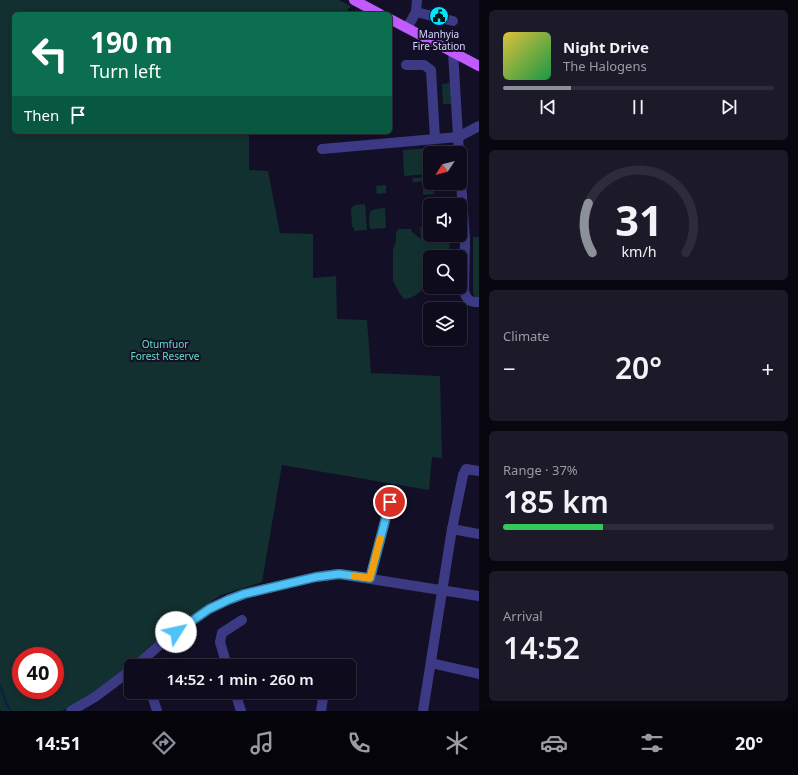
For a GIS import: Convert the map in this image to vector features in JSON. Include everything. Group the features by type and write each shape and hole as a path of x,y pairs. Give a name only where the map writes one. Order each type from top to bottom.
{"main road":[{"path":"354,0 376,12"},
{"path":"392,20 479,66"}],"street":[{"path":"407,28 416,12 417,0"},
{"path":"416,12 453,21"},
{"path":"453,52 459,146"},
{"path":"406,65 424,65 431,70 435,139"},
{"path":"322,149 458,137 479,126"},
{"path":"461,190 465,239 464,292 466,298 470,302 479,302"},
{"path":"423,711 452,529 464,471 469,469 479,471"},
{"path":"370,578 390,502"},
{"path":"452,529 479,534"},
{"path":"145,659 170,636 209,609 244,594 316,577 339,574 479,596"},
{"path":"225,659 220,642 222,633 242,620"},
{"path":"431,663 479,674"},
{"path":"71,711 83,708 124,676"},
{"path":"153,699 157,711"},
{"path":"237,699 240,711"},
{"path":"321,711 323,699"}],"green space":[{"name":"Otumfuor Forest Reserve","path":"0,0 339,0 351,6 346,12 12,12 12,134 249,134 249,170 268,171 280,233 313,234 313,278 336,276 337,319 367,320 371,373 440,376 442,458 432,457 429,490 282,465 262,582 221,595 151,645 137,659 124,659 124,672 84,700 62,711 1,711 0,709"},
{"path":"451,83 452,104 443,104 442,84"},
{"path":"423,149 423,175 404,176 403,150"},
{"path":"423,177 423,181 414,182 412,180 413,178"},
{"path":"386,185 386,193 377,194 376,186"},
{"path":"423,190 433,190 434,194 423,195"},
{"path":"365,204 367,230 354,231 354,227 352,227 351,208 355,205"},
{"path":"385,208 386,228 370,229 370,213 374,209"},
{"path":"420,227 423,227 423,242 450,242 449,250 423,250 423,289 412,297 404,299 393,281 393,249 396,242 396,234 398,229 411,229 412,232 421,239"},
{"path":"473,237 479,237 479,300 473,293"}],"waterway":[{"path":"0,685 6,703 11,711"}],"slow traffic":[{"path":"354,576 370,578 380,539"}],"place":[{"name":"Manhyia Fire Station","path":"439,16"}],"route":[{"path":"176,632 209,609 244,594 316,577 339,574 370,578 390,502"}]}
